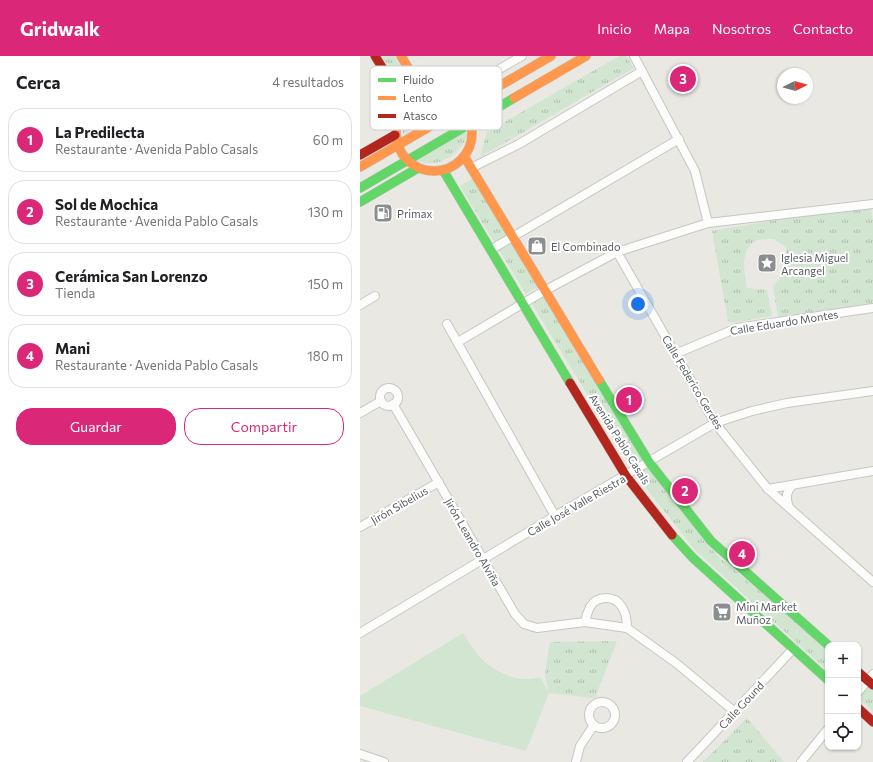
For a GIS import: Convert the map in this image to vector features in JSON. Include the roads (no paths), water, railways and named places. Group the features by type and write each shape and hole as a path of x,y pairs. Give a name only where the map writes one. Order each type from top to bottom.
{"main road":[{"path":"375,56 381,66"},
{"path":"401,56 407,66"},
{"path":"502,85 551,56"},
{"path":"502,105 586,56"},
{"path":"396,130 397,145 407,161 426,171 443,170 455,165 470,147 472,130"},
{"path":"360,167 423,130"},
{"path":"360,188 459,130"},
{"path":"360,155 396,134"},
{"name":"Avenida Pablo Casals","path":"464,156 544,291 649,462 711,541 825,642"},
{"path":"360,202 418,168"},
{"name":"Avenida Pablo Casals","path":"443,170 492,249 626,476 672,535 693,558 826,678"},
{"path":"861,674 871,680"},
{"path":"861,711 873,722"}],"street":[{"path":"502,68 522,56"},
{"path":"634,56 695,171 708,224"},
{"path":"472,168 552,125 642,71"},
{"path":"492,249 679,139"},
{"path":"458,342 544,291 617,252 708,224 873,206"},
{"name":"Calle Federico Gerdes","path":"617,252 715,423 768,489 873,582"},
{"path":"360,305 375,296"},
{"name":"Calle Eduardo Montes","path":"675,354 722,332 737,328 873,308"},
{"path":"447,324 555,516"},
{"path":"386,388 395,390 397,400 393,404 389,406 381,401 380,396 382,391 386,388"},
{"name":"Calle José Valle Riestra","path":"360,633 555,516 715,423 752,411 786,403 873,391"},
{"path":"360,413 381,401"},
{"name":"Jirón Leandro Alviña","path":"393,404 515,614 524,624 537,628 585,622 627,628 676,663 735,712"},
{"path":"768,489 873,471"},
{"name":"Jirón Sibelius","path":"360,527 438,482"},
{"path":"790,507 786,495 788,489 793,484"},
{"path":"585,622 591,606 596,601 603,598 610,598 617,601 622,606 627,628"},
{"name":"Calle Gound","path":"687,762 794,648"},
{"path":"861,689 871,680"},
{"path":"576,762 580,746 594,725"},
{"path":"801,762 825,733"},
{"path":"360,756 384,762"}],"place":[{"name":"Cerámica San Lorenzo","path":"683,79"},
{"name":"Primax","path":"383,213"},
{"name":"El Combinado","path":"537,246"},
{"name":"Iglesia Miguel Arcangel","path":"767,263"},
{"name":"La Predilecta","path":"629,400"},
{"name":"Sol de Mochica","path":"685,491"},
{"name":"Mani","path":"742,554"},
{"name":"Mini Market Muñoz","path":"722,612"}]}
